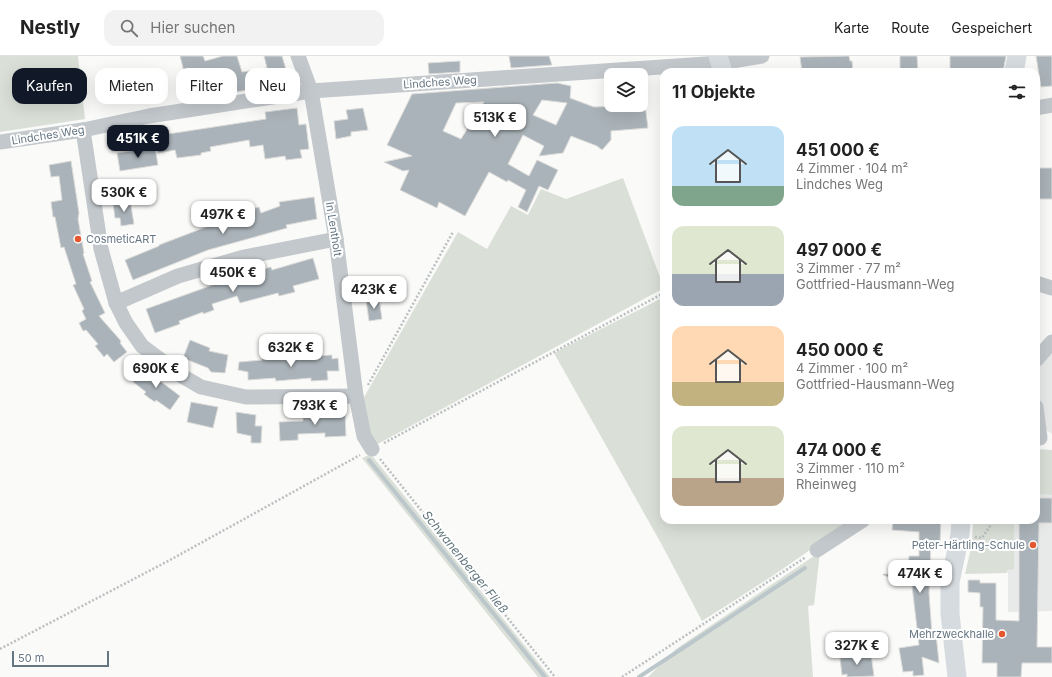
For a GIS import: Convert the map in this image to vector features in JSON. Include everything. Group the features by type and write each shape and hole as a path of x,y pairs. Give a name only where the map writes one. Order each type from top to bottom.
{"main road":[{"path":"1015,68 1017,56"},
{"path":"948,524 946,571 950,582"},
{"path":"957,677 950,614 950,582 957,556 961,524"}],"street":[{"name":"In Lentholt","path":"298,56 311,91 336,239 356,396 364,436 372,449"},
{"name":"Lindches Weg","path":"0,142 83,130 149,116 311,91 720,64 762,56"},
{"path":"1040,107 1052,105"},
{"path":"83,130 101,249 116,303 126,323 142,346 182,376 201,387 246,397 356,396"},
{"path":"116,303 178,276 244,257 336,239"},
{"path":"1040,284 1052,288"},
{"path":"1040,356 1052,342"},
{"path":"1040,425 1043,438"},
{"path":"817,550 857,524"}],"path":[{"path":"356,396 364,392 453,232"},
{"path":"0,649 170,560 372,449 660,295"},
{"path":"372,449 555,677"},
{"path":"971,537 982,538 991,524"},
{"path":"622,677 817,550"}],"shaded area":[{"path":"0,56 78,56 79,68 12,68 12,104 83,104 85,119 0,132"},
{"path":"623,178 660,277 660,290 374,446 363,399 458,232 487,249 511,206 528,215 541,189 566,199"},
{"path":"660,299 660,524 845,524 796,560 702,621 662,545 554,353"},
{"path":"1052,348 1052,434 1044,428 1040,407 1040,362"},
{"path":"1040,449 1052,450 1052,495 1040,494"},
{"path":"369,455 373,457 550,677 538,677 362,458"},
{"name":"Peter-Härtling-Schule","path":"1040,494 1052,495 1052,611 1008,612 1008,569 1014,569 1014,524 1040,524"},
{"path":"973,524 1014,524 1014,569 1008,570 1007,573 965,574 972,544"},
{"path":"820,552 814,605 808,606 813,677 648,677 676,649"}],"building":[{"path":"180,56 203,56 205,61 223,56 237,56 242,72 245,72 245,90 237,92 237,68 183,68"},
{"path":"264,56 282,56 286,68 267,68"},
{"path":"509,56 549,56 552,65 511,68"},
{"path":"849,56 850,61 852,61 853,68 801,68 800,57"},
{"path":"900,56 917,56 918,68 900,68"},
{"path":"950,56 1006,56 1004,68 950,68"},
{"path":"1036,56 1052,56 1052,86 1041,87 1040,68 1038,68"},
{"path":"460,61 460,72 429,74 428,63"},
{"path":"557,83 571,86 570,98 594,107 604,107 604,112 646,112 648,128 611,131 611,140 602,150 597,146 571,136 563,153 539,156 544,146 523,135 508,164 529,176 537,160 558,170 548,190 539,186 527,212 518,207 526,190 489,172 465,216 439,202 437,208 400,190 409,170 403,171 384,162 412,156 387,145 412,94","holes":["542,100 567,103 556,125 533,115","484,102 461,139 443,131 456,103"]},
{"path":"297,108 299,125 306,124 309,149 300,150 302,158 286,160 285,156 265,159 263,145 250,147 249,140 210,147 211,151 201,153 201,155 177,158 175,150 158,153 155,136 266,119 265,112"},
{"path":"363,108 368,130 351,132 351,136 336,139 334,121 348,119 346,110"},
{"path":"155,147 158,165 120,171 117,153"},
{"path":"71,161 79,213 78,219 83,254 92,281 90,282 105,313 99,316 121,341 120,343 127,352 114,362 107,354 104,357 95,346 98,344 86,330 83,331 79,323 86,319 82,311 84,309 73,285 76,284 64,247 61,248 55,217 53,217 51,202 62,200 59,176 51,177 49,165"},
{"path":"1040,168 1052,168 1052,199 1040,199"},
{"path":"314,197 317,219 286,225 287,228 208,250 133,280 125,260 219,222 218,220 259,207 261,213 280,206 279,202"},
{"path":"130,200 134,224 121,226 120,218 115,218 113,203"},
{"path":"313,258 319,279 293,286 295,292 279,296 278,293 240,303 237,296 212,304 214,310 203,314 203,312 179,321 180,324 155,333 146,309 232,278 271,267 272,270"},
{"path":"379,298 382,319 369,321 366,300"},
{"path":"190,340 210,348 209,351 228,355 225,373 211,372 208,368 183,358"},
{"path":"332,355 332,359 338,358 339,371 327,371 328,380 311,381 311,378 276,381 275,378 248,380 248,372 238,370 239,362 262,360 262,357 274,356 274,359"},
{"path":"143,368 180,396 170,410 156,400 155,402 149,398 144,394 146,392 133,382"},
{"path":"191,402 218,407 213,428 187,422"},
{"path":"345,411 346,436 325,437 325,433 298,434 298,440 280,441 279,422 303,421 303,414"},
{"path":"236,412 256,415 255,426 262,426 261,443 251,443 251,436 237,433"},
{"path":"1040,498 1052,498 1052,523 1040,523"},
{"path":"893,524 941,524 940,542 931,542 929,593 932,634 936,634 939,663 922,657 924,675 913,676 913,671 903,672 899,648 919,645 912,586 883,575 908,574 909,556 919,556 919,532 892,530"},
{"path":"1019,524 1039,524 1037,647 1052,647 1052,663 1022,663 1021,677 997,677 997,663 982,663 983,607 980,607 980,593 968,592 968,580 980,580 980,583 996,583 996,620 1019,621"},
{"path":"871,654 874,676 847,677 847,674 842,675 840,658"}],"waterway":[{"name":"Schwanenberger Fließ","path":"369,460 545,677"},
{"name":"Schwanenberger Fließ","path":"639,677 805,568"}],"place":[{"name":"CosmeticART","path":"78,239"},
{"name":"Peter-Härtling-Schule","path":"1033,545"},
{"name":"Mehrzweckhalle","path":"1002,634"}]}
